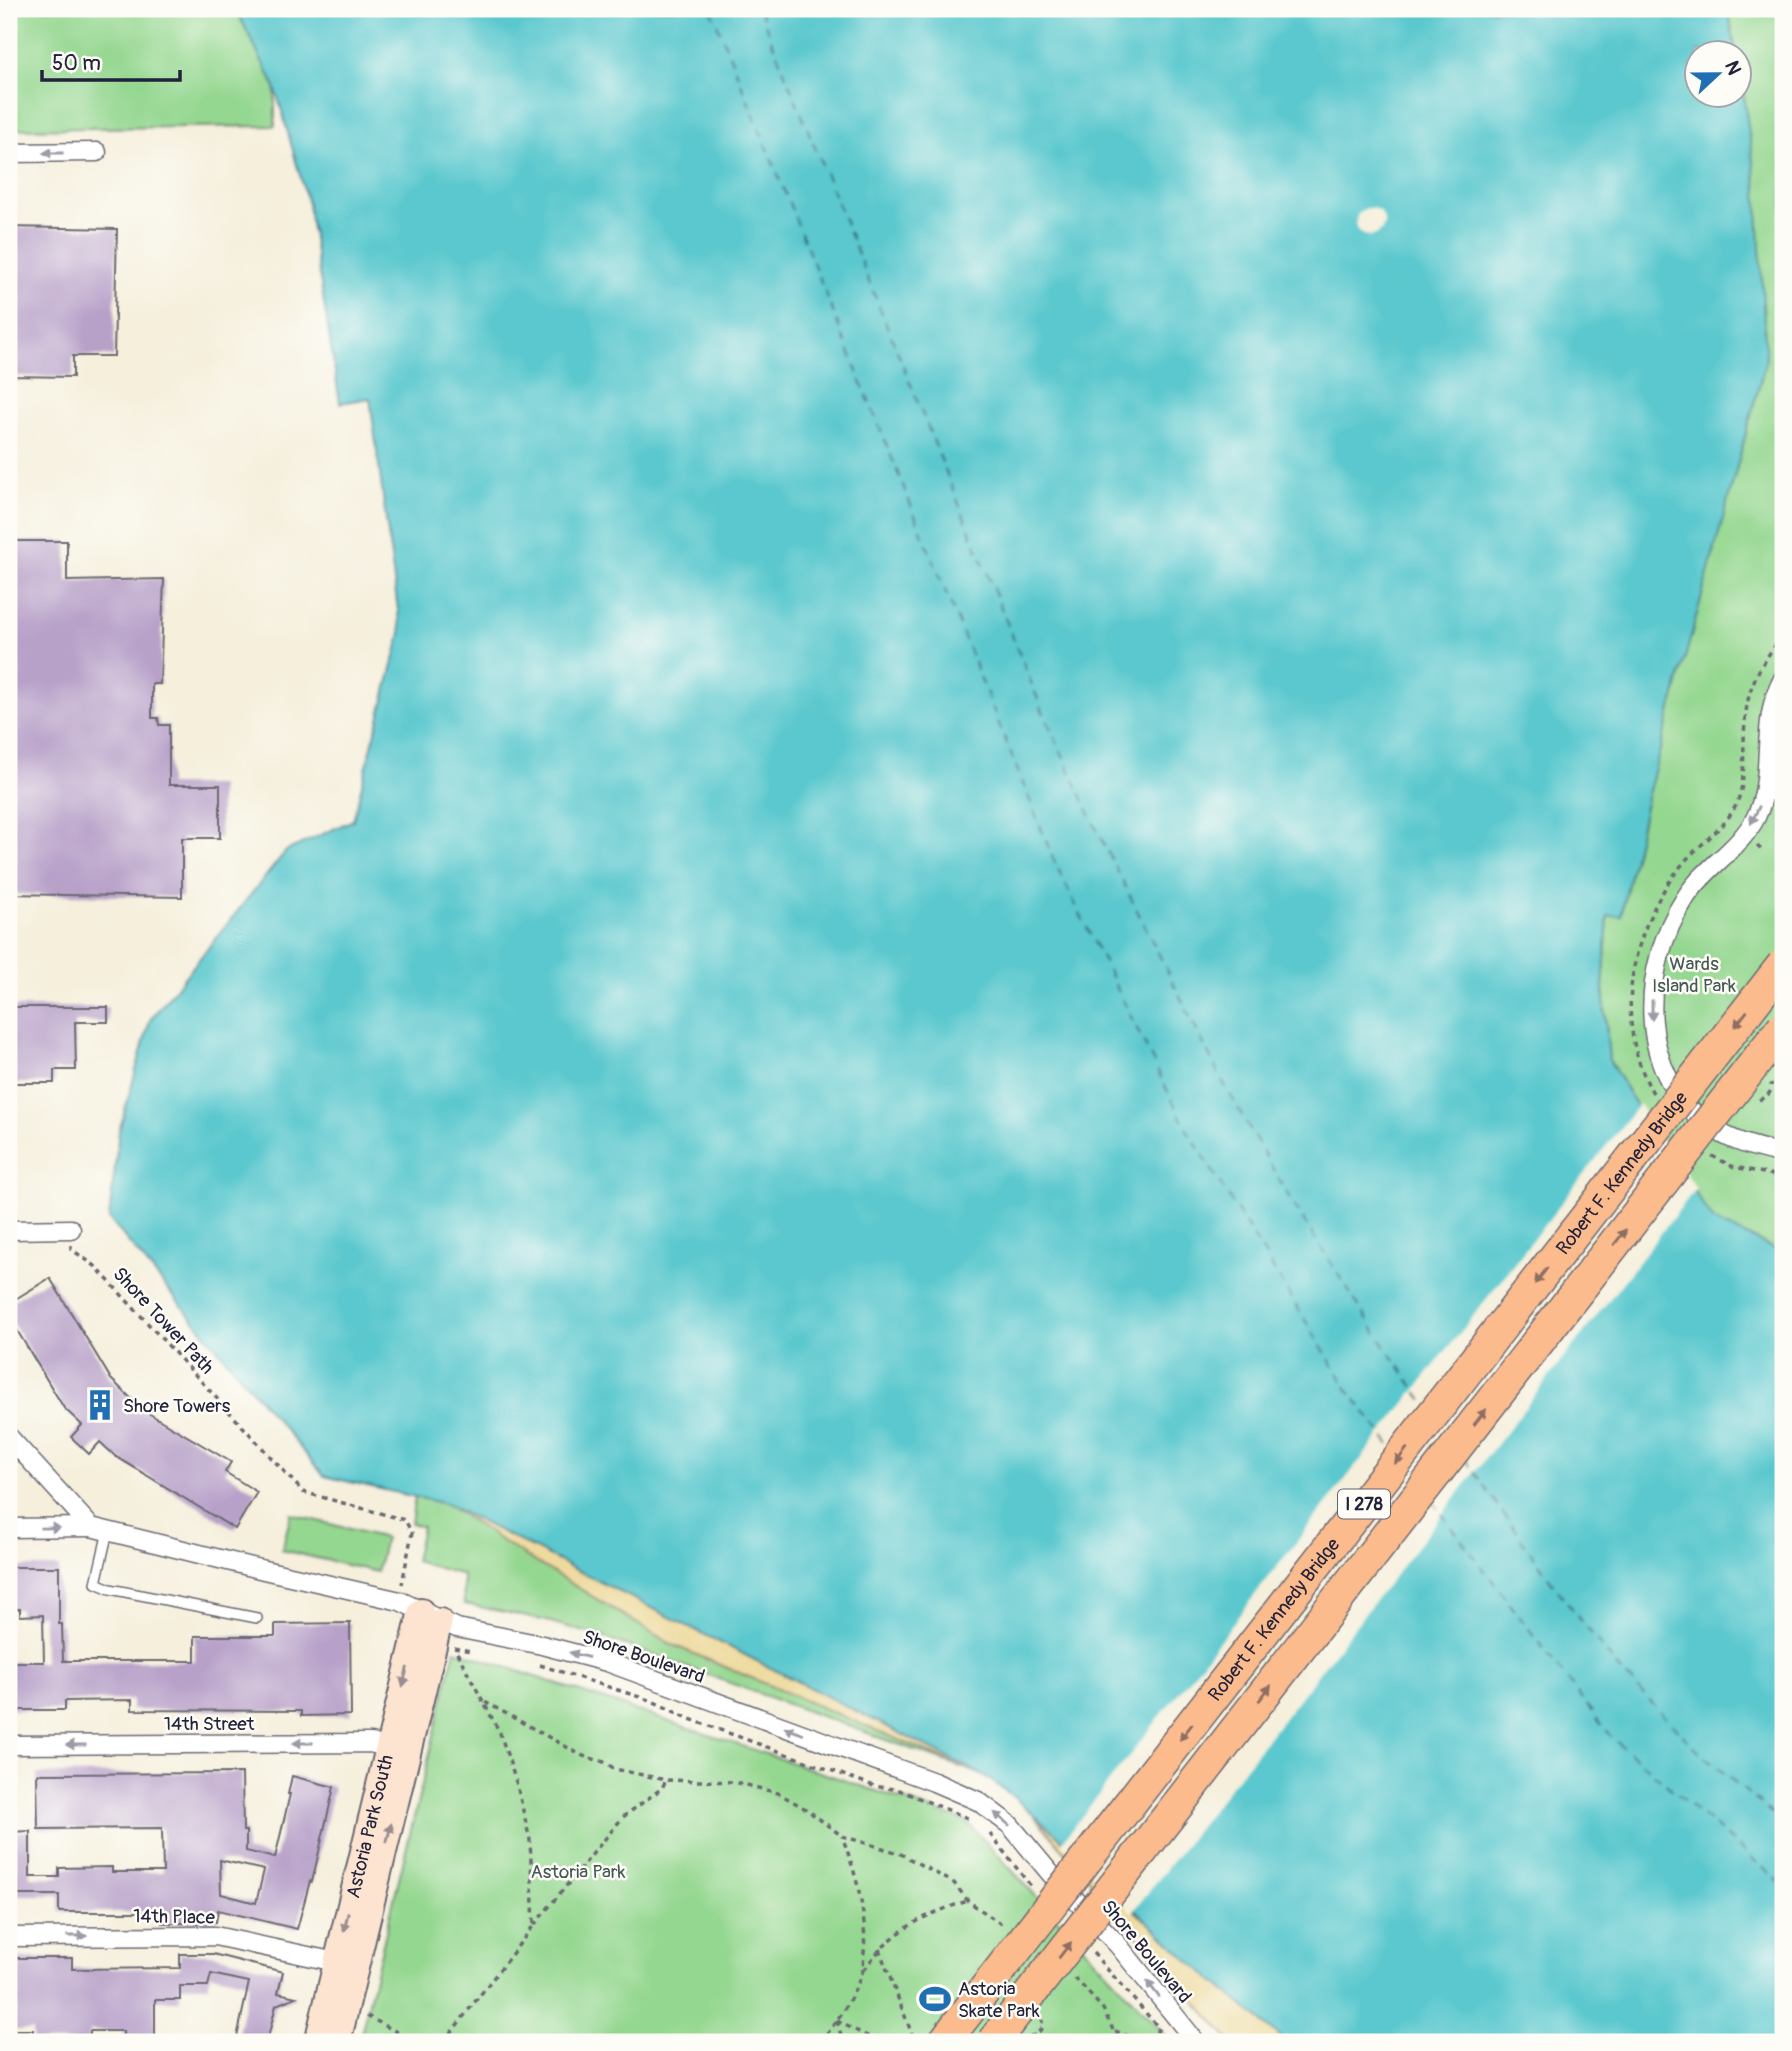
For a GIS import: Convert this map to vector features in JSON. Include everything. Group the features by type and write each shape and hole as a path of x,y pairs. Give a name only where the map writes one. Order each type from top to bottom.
{"highway":[{"name":"Robert F. Kennedy Bridge","path":"944,2042 1783,965"},
{"name":"Robert F. Kennedy Bridge","path":"993,2042 1783,1027"}],"street":[{"path":"9,153 97,152"},
{"path":"1783,679 1770,713 1768,775 1761,805 1744,836 1699,879 1685,898 1663,944 1651,1003 1652,1025 1662,1067 1686,1105 1725,1135 1745,1145 1783,1154"},
{"path":"9,1230 71,1229"},
{"path":"9,1437 100,1529"},
{"name":"Shore Boulevard","path":"9,1528 100,1529 400,1601 439,1620 607,1662 923,1778 978,1801 1010,1825 1050,1873 1118,1945 1196,2042"},
{"name":"Astoria Park South","path":"317,2042 336,1962 439,1620"},
{"name":"14th Street","path":"9,1745 372,1743 398,1751"},
{"name":"Astoria Park South","path":"338,2042 398,1751"},
{"name":"14th Place","path":"9,1937 215,1936 336,1962"}],"lane":[{"path":"100,1529 96,1583 257,1618"}],"path":[{"path":"1660,1103 1637,1056 1630,1016 1638,946 1648,918 1664,890 1686,860 1728,818 1738,802 1744,771 1747,699 1761,664 1783,635"},
{"path":"1705,1152 1734,1167 1783,1177"},
{"name":"Shore Tower Path","path":"71,1249 95,1266 303,1492 405,1520 412,1533 402,1584"},
{"path":"481,1653 454,1648 500,1733 517,1785 530,1840 534,1925"},
{"path":"534,1663 652,1701 690,1719 874,1786 899,1790 969,1819 979,1826"},
{"path":"485,1702 583,1756 604,1762 615,1769 666,1780 735,1782 778,1793 806,1809 842,1836 899,1853 954,1883 968,1901 1012,1932"},
{"path":"444,2042 623,1816 662,1788 666,1780"},
{"path":"990,1834 1038,1894"},
{"path":"842,1836 856,1875 863,1907 865,1937 862,1971"},
{"path":"820,2042 837,2021 862,1971 879,1948 908,1926 937,1910 968,1901"},
{"path":"1085,1945 1159,2028 1150,2040 1131,2037 1115,2030"},
{"path":"879,1948 915,2042"},
{"path":"1070,1973 1103,2009 1119,2042"},
{"path":"367,2016 416,2042"},
{"path":"837,2021 843,2042"},
{"path":"837,2021 879,2042"}],"green space":[{"path":"9,9 236,9 275,87 275,126 9,129"},
{"name":"Wards Island Park","path":"1728,9 1783,9 1783,1253 1714,1221 1637,1107 1609,1060 1603,988 1608,916 1621,915 1647,798 1744,108 1754,108 1754,38 1733,38"},
{"path":"415,1496 446,1504 514,1549 673,1645 983,1775 609,1639 547,1621 464,1604 463,1575 415,1561 422,1527 411,1523"},
{"path":"291,1514 385,1538 377,1572 282,1550"},
{"name":"Astoria Park","path":"455,1650 966,1821 1172,2042 359,2042"}],"sand":[{"path":"446,1504 983,1775 673,1645 514,1549"},
{"path":"1035,1817 1137,1913 1286,2042 1231,2042"}],"water":[{"path":"236,9 1728,9 1733,38 1684,38 1684,108 1745,108 1757,190 1766,360 1647,798 1621,916 1608,916 1603,988 1609,1060 1637,1107 1714,1221 1783,1253 1783,2042 1286,2042 1183,1955 1055,1833 1010,1794 983,1775 446,1504 324,1476 109,1219 119,1131 150,1020 286,851 353,820 401,633 370,398 340,403 308,204 275,87"}],"pier":[{"path":"1370,208 1380,212 1384,222 1380,232 1370,236 1360,232 1356,222 1360,212"},
{"path":"1639,1104 1696,1188 1132,1913 1061,1843"}],"building":[{"path":"9,227 117,229 114,356 73,356 73,377 9,376"},
{"path":"9,541 67,541 67,581 164,579 160,684 152,684 152,718 158,718 159,725 169,725 169,785 220,785 220,838 182,838 182,897 9,894"},
{"path":"9,1007 108,1007 108,1022 75,1022 76,1070 54,1070 54,1083 9,1083"},
{"name":"Shore Towers","path":"50,1278 111,1379 143,1410 231,1462 225,1472 257,1492 235,1529 115,1456 100,1442 89,1454 71,1437 82,1425 64,1408 9,1317 9,1303"},
{"path":"9,1567 59,1567 59,1624 62,1624 63,1661 195,1661 195,1636 275,1636 275,1624 350,1623 351,1715 301,1716 301,1711 132,1710 132,1700 65,1701 65,1710 9,1710 9,1662 44,1662 43,1615 20,1616 20,1609 9,1609"},
{"path":"242,1773 246,1851 275,1858 292,1776 334,1787 312,1882 310,1881 297,1929 218,1910 216,1922 199,1923 162,1923 162,1912 59,1912 59,1895 15,1895 15,1884 9,1885 9,1832 30,1831 30,1877 59,1877 59,1868 112,1867 112,1872 163,1872 162,1828 38,1829 37,1774","holes":["220,1860 264,1870 256,1903 221,1894"]},
{"path":"180,1954 213,1954 283,1972 278,1993 296,1997 276,2005 267,2042 236,2042 249,1982 211,1974 208,1986 180,1986 180,2000 155,2000 155,2042 123,2042 123,2031 90,2031 90,2042 33,2042 33,2030 9,2030 9,2014 15,2013 15,1958 72,1958 72,1969 180,1968"}],"ferry route":[{"path":"711,9 1055,863 1186,1128 1349,1391 1391,1446"},
{"path":"759,9 1041,707 1095,826 1220,1077 1296,1209 1423,1400"},
{"path":"1465,1459 1551,1581 1618,1668 1697,1750 1783,1823"},
{"path":"1432,1501 1610,1736 1783,1885"}],"place":[{"name":"Shore Towers","path":"100,1405"},
{"name":"Astoria Skate Park","path":"935,1999"}]}
